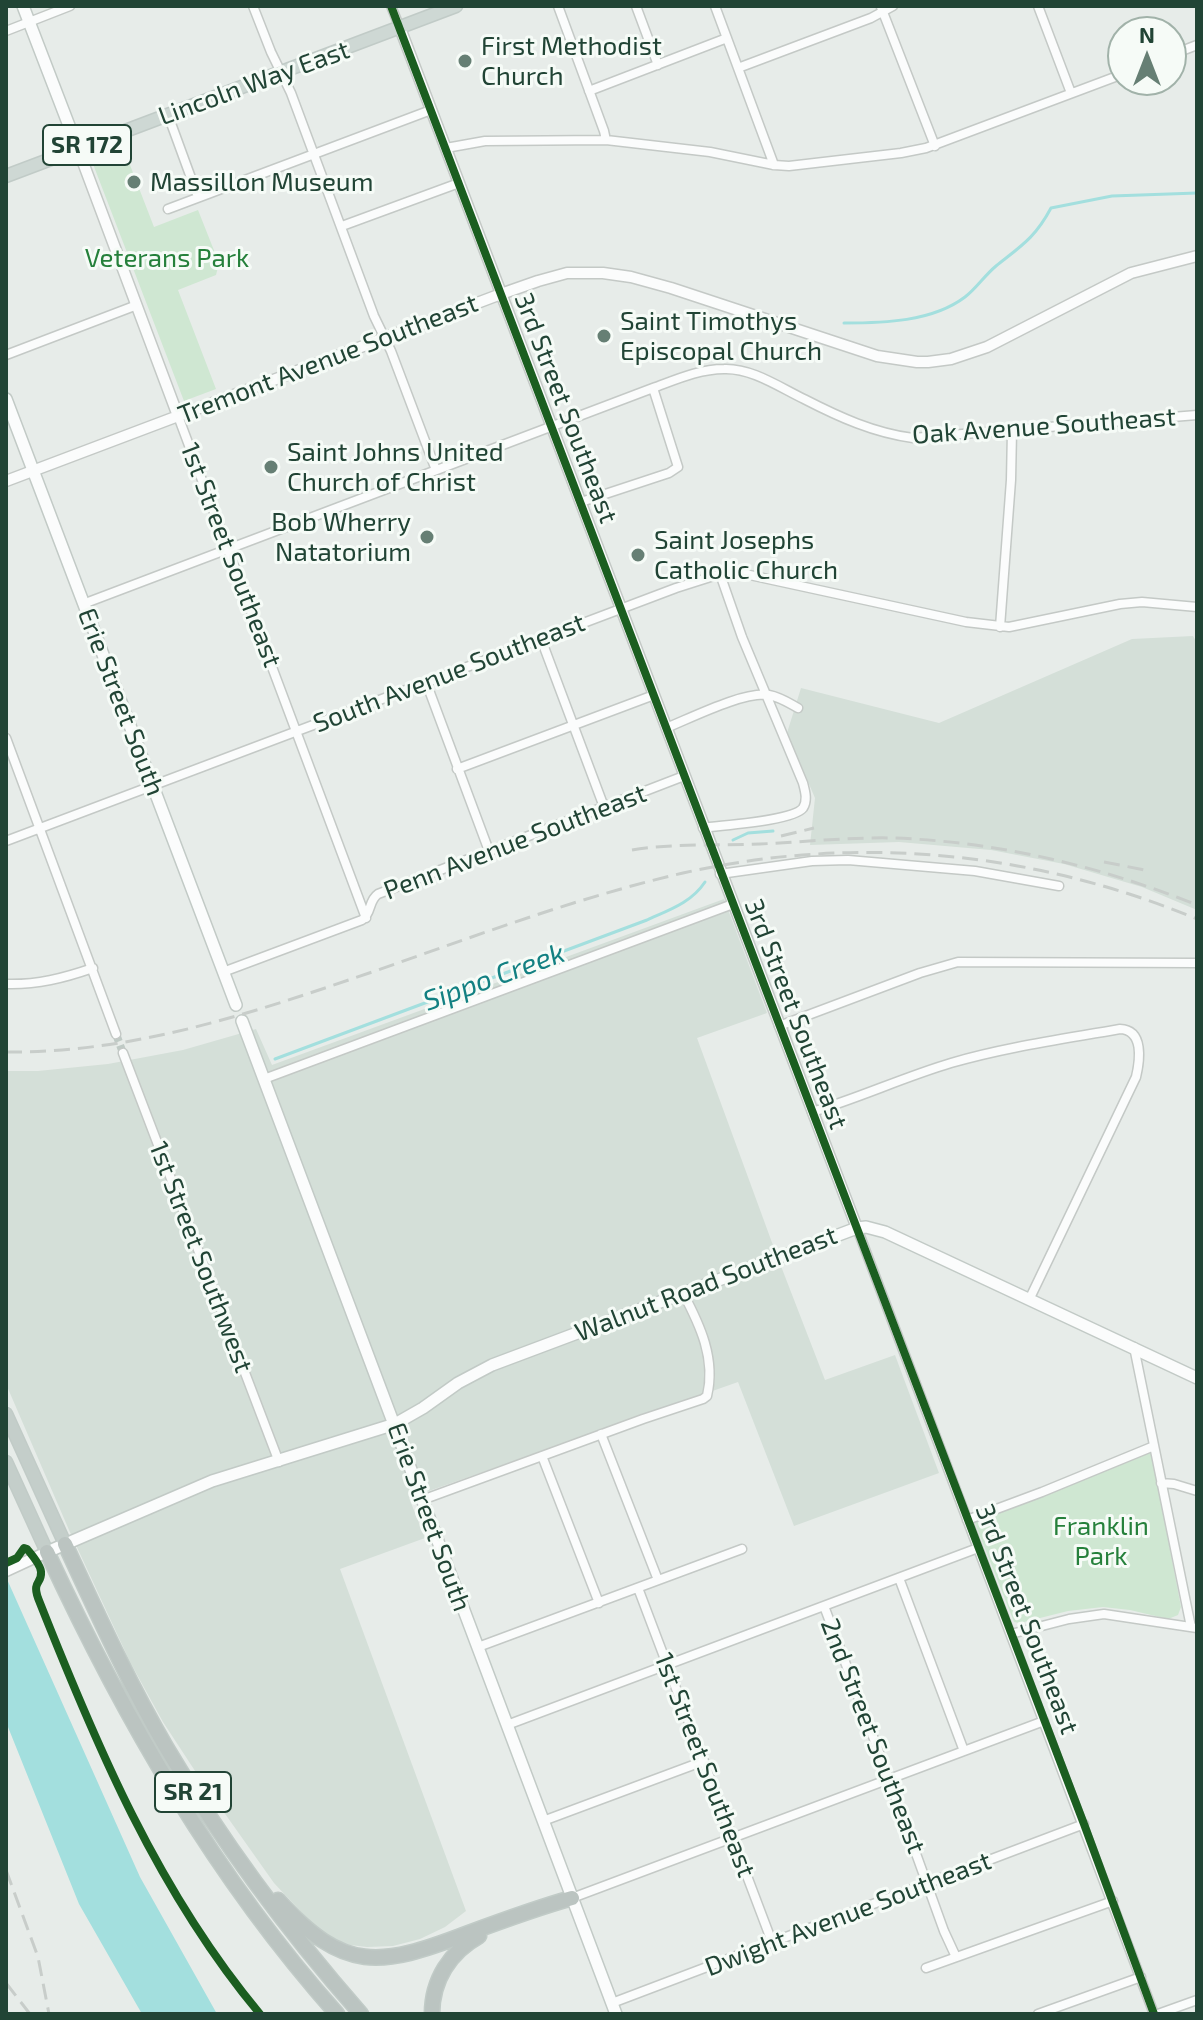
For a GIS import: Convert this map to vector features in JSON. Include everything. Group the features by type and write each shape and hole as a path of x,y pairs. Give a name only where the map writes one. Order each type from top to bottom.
{"highway":[{"name":"SR 21","path":"6,1414 113,1647 192,1789 226,1841 300,1941 361,2014"},
{"name":"SR 21","path":"6,1462 118,1696 177,1800 254,1911 337,2014"},
{"path":"226,1841 306,1928 329,1945 370,1958 412,1954 519,1914 572,1898"},
{"path":"432,2014 439,1977 455,1953 503,1925 572,1898"}],"main road":[{"path":"23,6 78,149"},
{"name":"Lincoln Way East","path":"6,176 456,6"},
{"name":"Erie Street South","path":"6,399 236,1005"},
{"name":"Erie Street South","path":"242,1021 614,2009"},
{"name":"Walnut Road Southeast","path":"47,1552 212,1481 395,1424 492,1365 857,1228 885,1232 1197,1378"}],"street":[{"path":"6,31 70,6"},
{"path":"253,6 314,154 436,470"},
{"path":"391,6 400,28"},
{"path":"558,6 606,140"},
{"path":"636,6 658,65"},
{"path":"715,6 774,165"},
{"path":"738,68 871,18 882,9 893,6"},
{"path":"1038,6 1071,93"},
{"path":"882,9 935,146"},
{"name":"3rd Street Southeast","path":"400,28 1156,2014"},
{"path":"589,91 727,38"},
{"path":"446,148 485,141 606,140 710,152 789,166 935,146 1107,80"},
{"path":"168,209 431,110"},
{"path":"168,115 198,197"},
{"name":"1st Street Southeast","path":"78,149 366,918"},
{"path":"342,226 459,183"},
{"name":"Tremont Avenue Southeast","path":"6,481 384,337 567,273 631,277 877,356 928,362 951,359 987,347 1131,273 1197,256"},
{"path":"6,355 137,305"},
{"name":"Oak Avenue Southeast","path":"83,604 653,388 712,369 755,375 861,426 896,436 928,439 1197,415"},
{"path":"581,502 669,473 678,467 653,388"},
{"path":"1000,627 1012,431"},
{"path":"703,828 788,816 806,803 803,783 742,637 720,574"},
{"name":"South Avenue Southeast","path":"6,841 720,574 745,574 1000,627 1120,604 1151,602 1197,607"},
{"path":"541,639 604,807"},
{"path":"426,682 489,851"},
{"path":"666,728 747,696 765,694 798,708"},
{"path":"457,769 654,695"},
{"path":"6,738 116,1034"},
{"name":"Penn Avenue Southeast","path":"223,972 366,918 370,902 378,894 684,776"},
{"path":"720,874 812,861 848,860 975,871 1059,886"},
{"path":"264,1079 733,904"},
{"path":"779,1026 920,973 958,962 1197,963"},
{"path":"6,984 52,981 93,968"},
{"path":"812,1112 972,1057 1120,1029 1130,1030 1138,1044 1136,1077 1029,1300"},
{"name":"1st Street Southwest","path":"123,1053 279,1462"},
{"path":"422,1500 703,1399 708,1395 709,1368 705,1340 683,1293"},
{"path":"1011,1634 1069,1619 1104,1614 1194,1627 1134,1347"},
{"path":"601,1434 658,1580"},
{"path":"967,1520 1154,1446"},
{"path":"542,1456 599,1603"},
{"path":"1161,1483 1197,1491"},
{"path":"507,1725 978,1548"},
{"path":"478,1647 742,1549"},
{"path":"6,1571 47,1552"},
{"path":"899,1578 964,1751"},
{"name":"1st Street Southeast","path":"638,1588 772,1942"},
{"name":"2nd Street Southeast","path":"824,1606 956,1957"},
{"path":"572,1898 1044,1721"},
{"path":"543,1821 704,1761"},
{"name":"Dwight Avenue Southeast","path":"614,2009 772,1942 1084,1824"},
{"path":"926,1968 1113,1901"},
{"path":"1038,2014 1141,1977"},
{"path":"1156,2014 1197,2000"}],"shaded area":[{"path":"1193,636 1197,643 1197,910 1142,887 1064,864 991,850 899,842 810,845 815,798 787,733 801,688 939,723 1132,639"},
{"path":"724,899 767,1013 697,1038 774,1248 825,1380 895,1355 939,1473 794,1526 738,1382 409,1498 425,1538 340,1569 466,1911 445,1927 420,1939 393,1946 342,1944 318,1930 274,1883 163,1722 130,1662 6,1384 6,1071 108,1064 183,1050 256,1029 272,1065"}],"green space":[{"name":"Veterans Park","path":"125,152 154,227 198,210 219,263 216,275 178,290 216,389 184,401 93,164"},
{"name":"Franklin Park","path":"1151,1451 1181,1607 1178,1615 1168,1619 1103,1607 1014,1622 974,1521"}],"water":[{"path":"6,1577 140,1877 217,2014 142,2014 79,1904 6,1722"}],"waterway":[{"name":"Sippo Creek","path":"844,323 907,319 938,312 952,305 969,294 1027,241 1051,208 1112,196 1197,193"},
{"name":"Sippo Creek","path":"733,840 748,833 773,831"},
{"name":"Sippo Creek","path":"275,1059 647,920 686,901 705,882"}],"tunnel":[{"path":"116,1034 123,1053"}],"railway":[{"path":"781,836 814,828"},
{"path":"632,850 861,838 933,840 1048,858 1124,879 1197,905"},
{"path":"6,1052 102,1046 195,1027 286,1001 606,893 683,873 748,861 814,854 879,852 1008,864 1135,896 1197,919"},
{"path":"1104,862 1150,871"},
{"path":"6,1870 38,1957 49,2014"},
{"path":"6,1983 30,2014"}],"cycle path":[{"path":"391,6 1154,2014"},
{"path":"6,1563 17,1558 24,1548 38,1563 41,1572 36,1588 38,1598 83,1708 132,1815 190,1918 260,2014"}],"place":[{"name":"First Methodist Church","path":"465,61"},
{"name":"Massillon Museum","path":"134,182"},
{"name":"Saint Timothys Episcopal Church","path":"604,336"},
{"name":"Saint Johns United Church of Christ","path":"271,467"},
{"name":"Bob Wherry Natatorium","path":"427,537"},
{"name":"Saint Josephs Catholic Church","path":"638,555"}]}
